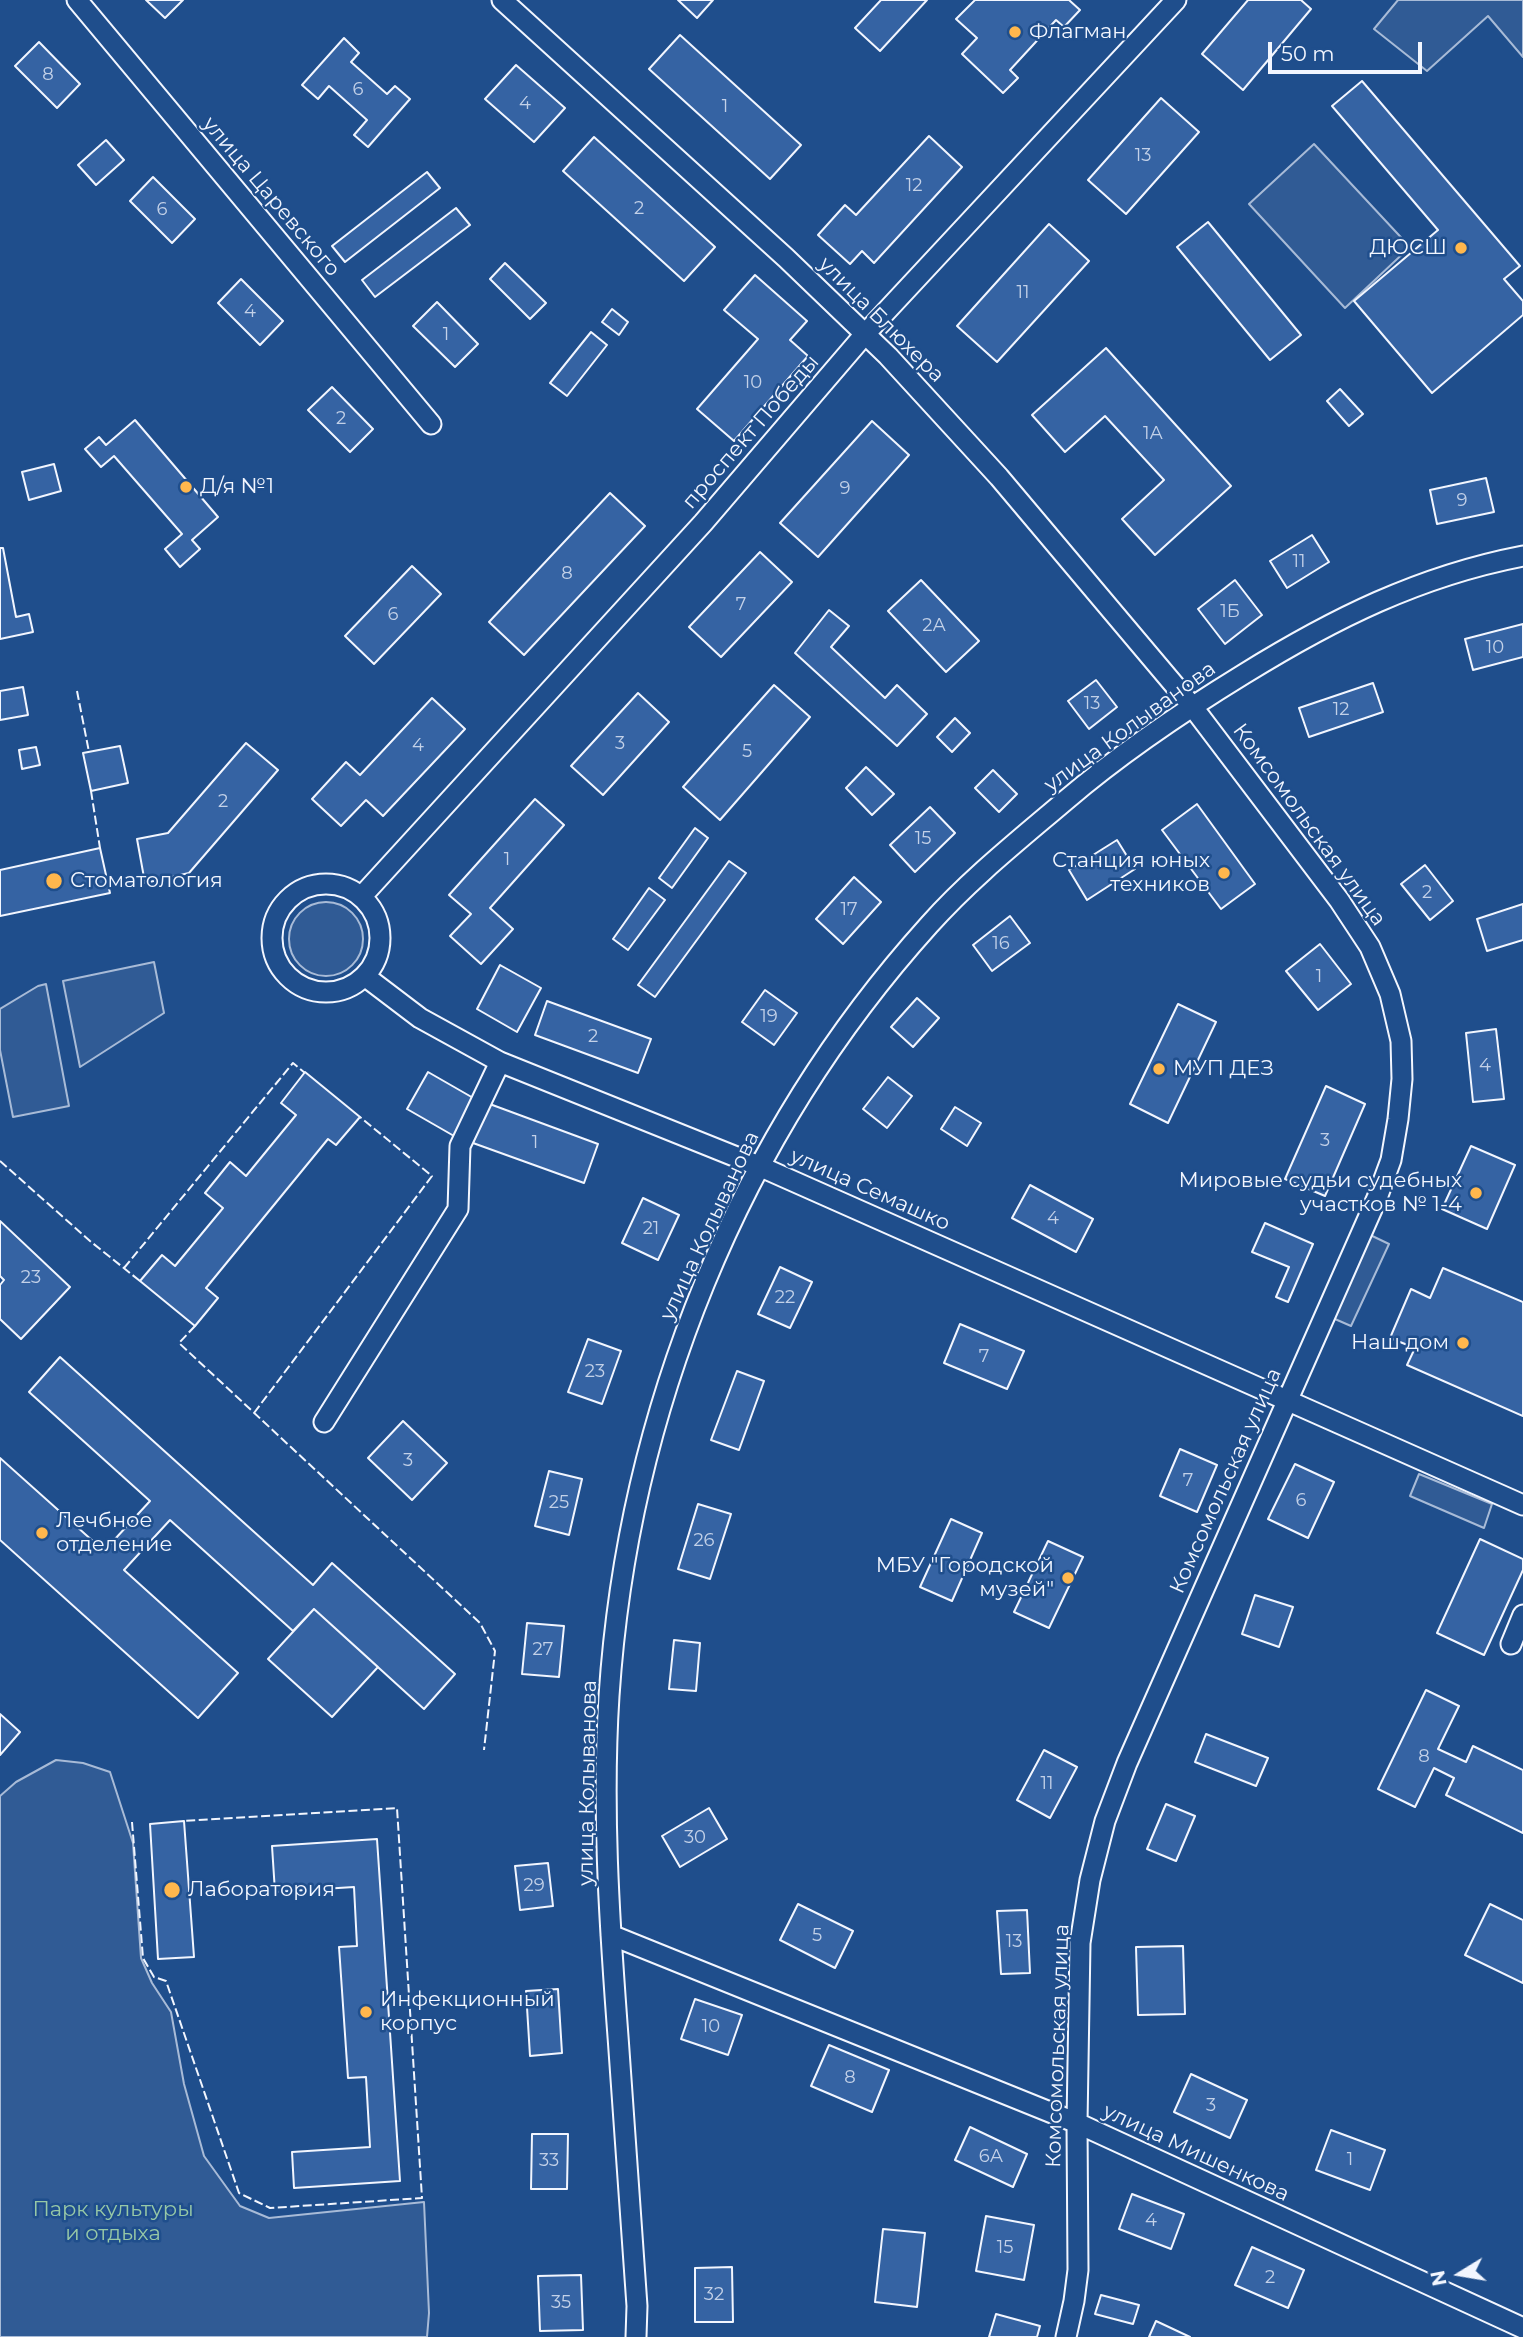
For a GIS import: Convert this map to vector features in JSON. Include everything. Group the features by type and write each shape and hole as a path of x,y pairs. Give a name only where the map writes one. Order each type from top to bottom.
{"street":[{"name":"улица Царевского","path":"77,0 431,424"},
{"name":"улица Блюхера","path":"502,0 786,258 888,356 999,477 1192,706"},
{"name":"проспект Победы","path":"362,896 703,523 866,334 1176,0"},
{"name":"улица Колыванова","path":"636,2337 636,2292 611,1935 607,1776 609,1696 619,1597 637,1496 664,1392 701,1291 759,1166 820,1065 876,986 932,921 984,870 1098,773 1192,706 1284,649 1351,612 1426,582 1523,556"},
{"name":"Комсомольская улица","path":"1066,2337 1078,2270 1080,1943 1090,1880 1105,1821 1127,1763 1377,1198 1391,1160 1402,1079 1401,1041 1390,994 1370,947 1339,900 1192,706"},
{"path":"329,883 346,887 362,896 373,910 380,927 380,944 375,962 366,976 350,987 332,992 306,988 284,972 275,957 271,939 274,921 282,905 295,892 311,885 329,883"},
{"name":"улица Семашко","path":"366,976 420,1018 500,1062 759,1166 1523,1505"},
{"path":"324,1422 458,1209 460,1146 500,1062"},
{"path":"1511,1644 1523,1615"},
{"name":"улица Мишенкова","path":"611,1935 1077,2123 1523,2328"}],"shaded area":[{"path":"1398,0 1523,0 1523,57 1488,16 1427,71 1374,29"},
{"path":"1314,144 1410,247 1345,308 1249,204"},
{"path":"326,902 347,908 357,918 363,939 357,960 347,970 326,976 305,970 295,960 289,939 295,918 305,908"},
{"path":"154,962 164,1013 80,1067 63,981"},
{"path":"46,984 69,1106 13,1117 0,1050 0,1009"},
{"path":"1366,1233 1389,1244 1351,1326 1328,1316"},
{"path":"1419,1474 1492,1504 1484,1528 1410,1496"},
{"name":"Парк культуры и отдыха","path":"56,1760 83,1763 110,1772 133,1843 141,1958 152,1983 171,2012 184,2084 204,2156 240,2206 269,2218 424,2202 429,2313 427,2337 0,2337 0,1796 16,1782"}],"building":[{"path":"146,0 183,0 165,18"},
{"path":"678,0 713,0 697,18"},
{"path":"881,0 927,0 880,51 855,28"},
{"path":"975,0 1069,0 1080,10 1064,27 1056,20 1010,70 1018,78 1003,93 962,54 977,38 956,19"},
{"path":"1248,0 1301,0 1311,9 1243,90 1202,54"},
{"path":"680,35 801,145 770,179 649,69"},
{"path":"344,38 359,53 351,62 387,94 395,86 410,99 368,147 354,135 367,120 329,86 318,99 302,85"},
{"path":"39,42 80,84 57,108 15,66"},
{"path":"516,65 565,108 534,142 485,99"},
{"name":"ДЮСШ","path":"1362,81 1520,266 1504,279 1523,301 1523,315 1432,393 1354,301 1438,230 1332,106"},
{"path":"1161,98 1199,132 1126,214 1088,180"},
{"path":"929,136 962,167 874,263 862,251 850,264 818,235 845,205 856,215"},
{"path":"594,137 715,247 684,281 563,171"},
{"path":"106,140 124,160 96,185 78,165"},
{"path":"427,172 440,188 345,262 332,246"},
{"path":"153,177 195,219 172,243 130,201"},
{"path":"456,208 470,225 375,297 362,280"},
{"path":"1208,222 1301,335 1270,360 1177,247"},
{"path":"1049,224 1089,261 997,362 957,326"},
{"path":"505,263 546,303 530,319 490,279"},
{"path":"755,275 807,321 790,340 808,356 734,441 697,409 758,339 724,310"},
{"path":"241,279 283,321 260,345 218,303"},
{"path":"437,302 478,344 455,367 413,326"},
{"path":"612,309 628,322 619,335 602,322"},
{"path":"591,332 607,345 567,396 550,383"},
{"path":"1106,348 1231,486 1155,555 1122,519 1164,480 1105,416 1065,452 1032,415"},
{"path":"332,387 373,429 350,452 308,410"},
{"path":"1340,389 1363,414 1349,426 1327,401"},
{"path":"135,420 218,517 192,540 200,549 180,567 165,549 182,534 114,456 101,467 85,449 99,437 106,445"},
{"path":"872,421 909,455 818,557 780,523"},
{"path":"54,464 61,491 29,500 22,472"},
{"path":"1486,478 1494,512 1437,524 1430,490"},
{"path":"610,493 645,526 524,655 489,622"},
{"path":"1312,535 1329,562 1287,588 1270,561"},
{"path":"0,548 3,548 16,617 29,614 33,632 0,639"},
{"path":"760,552 792,582 721,657 689,627"},
{"path":"412,566 441,594 374,664 345,636"},
{"path":"921,580 979,641 946,672 888,611"},
{"path":"1235,580 1262,615 1225,644 1198,609"},
{"path":"829,610 849,626 831,647 885,698 897,685 927,714 897,746 795,653"},
{"path":"1523,624 1523,657 1473,670 1465,639"},
{"path":"1096,680 1117,707 1089,729 1068,701"},
{"path":"1373,683 1383,712 1309,737 1299,708"},
{"path":"774,685 810,717 720,820 683,787"},
{"path":"23,687 28,715 0,720 0,691"},
{"path":"638,693 669,722 603,795 571,766"},
{"path":"432,698 465,729 383,816 366,800 341,826 312,799 346,762 360,775"},
{"path":"955,718 970,733 952,752 937,737"},
{"path":"246,743 278,770 189,873 145,883 137,839 168,833"},
{"path":"120,746 128,783 91,791 83,753"},
{"path":"36,747 40,765 22,769 19,750"},
{"path":"866,767 894,794 872,815 846,788"},
{"path":"993,770 1017,794 999,812 975,788"},
{"path":"535,799 564,825 490,908 513,929 481,964 450,936 471,914 449,895"},
{"path":"1197,804 1255,884 1221,909 1162,830"},
{"path":"930,807 955,833 915,872 890,845"},
{"path":"695,828 708,838 672,888 659,878"},
{"path":"1117,840 1135,869 1087,900 1069,870"},
{"name":"Стоматология","path":"100,848 110,893 0,916 0,870"},
{"path":"729,861 746,873 655,997 638,985"},
{"path":"1425,865 1453,901 1430,920 1401,884"},
{"path":"854,877 881,902 843,944 816,919"},
{"path":"649,888 665,900 628,950 613,939"},
{"path":"1523,904 1523,940 1487,951 1477,919"},
{"path":"1010,916 1030,943 992,971 973,945"},
{"path":"1320,944 1351,984 1318,1010 1286,971"},
{"path":"500,965 541,988 517,1032 477,1009"},
{"path":"765,990 797,1013 774,1045 742,1022"},
{"path":"917,998 939,1018 913,1047 891,1027"},
{"path":"547,1001 651,1039 638,1073 535,1035"},
{"path":"1178,1004 1216,1022 1168,1123 1130,1104"},
{"path":"1496,1029 1504,1099 1473,1102 1466,1033"},
{"path":"305,1072 360,1117 336,1145 328,1139 206,1288 218,1298 195,1326 140,1281 162,1255 175,1266 223,1208 205,1193 230,1162 246,1176 296,1115 281,1103"},
{"path":"428,1072 475,1099 454,1136 407,1109"},
{"path":"888,1077 912,1096 887,1128 863,1109"},
{"path":"1326,1086 1365,1104 1325,1196 1285,1179"},
{"path":"487,1103 598,1144 584,1183 473,1143"},
{"path":"955,1107 981,1123 967,1146 941,1129"},
{"name":"Мировые судьи судебных участков № 1-4","path":"1471,1146 1515,1165 1487,1229 1442,1209"},
{"path":"1030,1185 1093,1219 1076,1252 1012,1218"},
{"path":"643,1198 679,1215 658,1260 622,1243"},
{"path":"0,1221 70,1287 21,1339 0,1319 0,1285 4,1280 0,1276"},
{"path":"1265,1223 1313,1244 1288,1302 1276,1297 1289,1267 1252,1252"},
{"path":"780,1267 812,1282 790,1328 758,1314"},
{"name":"Наш дом","path":"1443,1268 1523,1302 1523,1416 1407,1365 1415,1348 1390,1338 1411,1289 1430,1298"},
{"path":"960,1324 1024,1351 1007,1389 944,1363"},
{"path":"588,1339 621,1351 602,1404 568,1392"},
{"name":"Лечбное отделение","path":"60,1357 313,1585 332,1563 455,1674 424,1709 314,1609 293,1631 170,1520 124,1570 238,1673 198,1718 0,1540 0,1458 104,1551 150,1501 29,1392"},
{"path":"737,1371 764,1381 739,1450 711,1440"},
{"path":"403,1421 447,1463 412,1500 368,1458"},
{"path":"1180,1449 1217,1465 1197,1512 1160,1496"},
{"path":"1295,1464 1334,1482 1308,1538 1268,1519"},
{"path":"549,1471 582,1479 569,1535 535,1526"},
{"path":"698,1504 731,1514 710,1579 678,1569"},
{"path":"951,1519 982,1533 952,1601 920,1587"},
{"path":"1480,1539 1523,1559 1523,1570 1484,1655 1437,1633"},
{"path":"1048,1541 1083,1557 1049,1628 1014,1612"},
{"path":"1255,1595 1293,1607 1279,1647 1242,1634"},
{"path":"314,1609 378,1667 332,1717 268,1659"},
{"path":"527,1623 564,1626 559,1677 522,1674"},
{"path":"674,1640 700,1643 696,1691 669,1689"},
{"path":"1426,1690 1459,1706 1438,1749 1466,1762 1473,1746 1523,1770 1523,1833 1446,1795 1454,1778 1434,1768 1415,1807 1378,1789"},
{"path":"0,1714 20,1732 0,1755"},
{"path":"1206,1734 1268,1758 1256,1786 1195,1762"},
{"path":"1044,1750 1077,1767 1050,1818 1017,1800"},
{"path":"1166,1804 1195,1816 1176,1861 1147,1849"},
{"path":"709,1808 727,1839 680,1867 662,1836"},
{"name":"Лаборатория","path":"184,1821 194,1957 158,1959 150,1824"},
{"name":"Инфекционный корпус","path":"377,1839 400,2181 294,2188 292,2152 370,2147 366,2077 348,2078 339,1947 357,1946 354,1887 275,1892 272,1846"},
{"path":"548,1863 553,1906 520,1910 515,1866"},
{"path":"798,1904 853,1931 835,1968 780,1940"},
{"path":"1490,1904 1523,1920 1523,1983 1465,1955"},
{"path":"1027,1910 1030,1973 1001,1974 997,1911"},
{"path":"1183,1946 1185,2014 1138,2015 1136,1947"},
{"path":"558,1989 562,2053 530,2056 526,1991"},
{"path":"695,1999 742,2015 728,2055 681,2039"},
{"path":"829,2045 889,2070 872,2112 811,2086"},
{"path":"1191,2074 1247,2100 1230,2138 1174,2112"},
{"path":"970,2127 1027,2154 1013,2187 955,2160"},
{"path":"1331,2130 1385,2150 1370,2190 1316,2170"},
{"path":"532,2134 568,2134 567,2189 531,2189"},
{"path":"1132,2194 1184,2214 1171,2249 1119,2229"},
{"path":"986,2216 1034,2225 1024,2280 976,2271"},
{"path":"883,2229 925,2233 917,2307 875,2302"},
{"path":"1252,2247 1304,2270 1288,2308 1235,2285"},
{"path":"732,2267 733,2322 695,2322 695,2268"},
{"path":"581,2275 583,2330 540,2331 538,2276"},
{"path":"1101,2295 1139,2305 1133,2324 1095,2314"},
{"path":"996,2314 1040,2326 1037,2337 989,2337"},
{"path":"1156,2321 1190,2337 1149,2337"}],"fence":[{"path":"77,691 89,752"},
{"path":"91,791 100,848"},
{"path":"124,1268 293,1063 305,1073"},
{"path":"254,1413 432,1176 360,1117"},
{"path":"0,1161 90,1241 140,1281"},
{"path":"195,1326 179,1343 480,1623 495,1651 484,1750"},
{"path":"132,1822 143,1958 154,1977 166,1981 239,2193 270,2208 422,2198 397,1808 184,1821"}],"place":[{"name":"Флагман","path":"1015,32"},
{"name":"ДЮСШ","path":"1461,248"},
{"name":"Д/я №1","path":"186,487"},
{"name":"Станция юных техников","path":"1224,873"},
{"name":"Стоматология","path":"54,881"},
{"name":"МУП ДЕЗ","path":"1159,1069"},
{"name":"Мировые судьи судебных участков № 1-4","path":"1476,1193"},
{"name":"Наш дом","path":"1463,1343"},
{"name":"Лечбное отделение","path":"42,1533"},
{"name":"МБУ \"Городской музей\"","path":"1068,1578"},
{"name":"Лаборатория","path":"172,1890"},
{"name":"Инфекционный корпус","path":"366,2012"}]}
